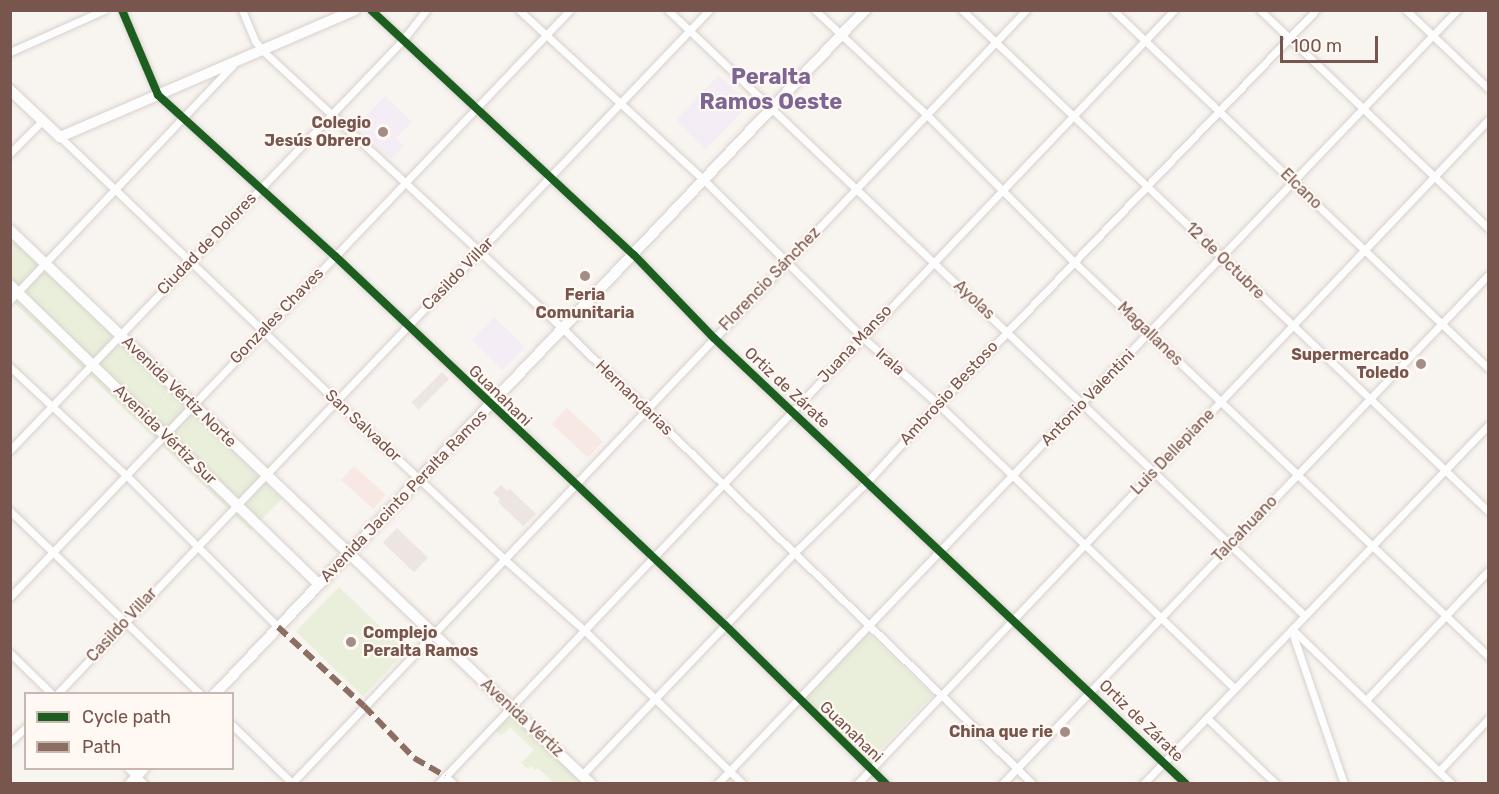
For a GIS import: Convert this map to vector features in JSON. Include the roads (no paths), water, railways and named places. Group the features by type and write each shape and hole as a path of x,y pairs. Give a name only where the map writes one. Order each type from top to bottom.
{"street":[{"path":"10,52 104,10"},
{"name":"Guanahani","path":"123,10 159,95 335,256 725,626 797,699 886,783"},
{"name":"Hernandarias","path":"242,10 255,41 262,50 563,328 795,552 867,625 1033,783"},
{"path":"60,137 355,10"},
{"name":"Ortiz de Zárate","path":"371,10 549,179 634,255 714,338 1014,618 1186,783"},
{"name":"Ciudad de Dolores","path":"10,450 402,41 426,10"},
{"name":"Irala","path":"519,10 704,180 862,337 938,404 1234,688"},
{"name":"Gonzales Chaves","path":"10,597 570,10"},
{"name":"Ayolas","path":"668,10 1304,615"},
{"name":"Casildo Villar","path":"58,692 196,546 267,476 709,10"},
{"name":"Magallanes","path":"815,10 927,115 1074,262 1488,656"},
{"name":"Avenida Jacinto Peralta Ramos","path":"216,692 865,10"},
{"name":"12 de Octubre","path":"963,10 1488,512"},
{"name":"Florencio Sánchez","path":"292,783 1026,10"},
{"name":"Elcano","path":"1113,10 1488,368"},
{"name":"Juana Manso","path":"438,783 1174,10"},
{"path":"1260,10 1488,228"},
{"name":"Ambrosio Bestoso","path":"582,775 795,552 867,482 938,404 1316,10"},
{"path":"1406,10 1488,88"},
{"name":"Antonio Valentini","path":"717,783 1457,10"},
{"path":"13,292 46,264 236,62"},
{"name":"San Salvador","path":"10,90 191,260 336,401 504,559 584,630 743,783"},
{"path":"10,153 43,120"},
{"name":"Luis Dellepiane","path":"857,783 1488,120"},
{"name":"Avenida Vértiz Norte","path":"10,230 348,553"},
{"name":"Talcahuano","path":"1002,783 1488,275"},
{"name":"Avenida Vértiz Sur","path":"13,292 91,363 320,584"},
{"path":"10,367 126,475 278,627"},
{"path":"1143,783 1488,424"},
{"path":"10,511 199,692"},
{"name":"Avenida Vértiz","path":"348,553 591,783"},
{"path":"1366,700 1488,571"},
{"path":"1292,629 1452,783"},
{"path":"1292,629 1344,783"},
{"path":"10,653 51,692"},
{"path":"1207,718 1276,783"},
{"path":"1439,771 1488,719"},
{"path":"234,727 292,783"},
{"path":"10,742 24,729"},
{"path":"445,776 454,783"}],"place":[{"name":"Colegio Jesús Obrero","path":"383,132"},
{"name":"Feria Comunitaria","path":"585,276"},
{"name":"Supermercado Toledo","path":"1421,364"},
{"name":"Complejo Peralta Ramos","path":"351,642"},
{"name":"China que rie","path":"1065,732"}],"district":[{"name":"Peralta Ramos Oeste","path":"771,88"}]}
